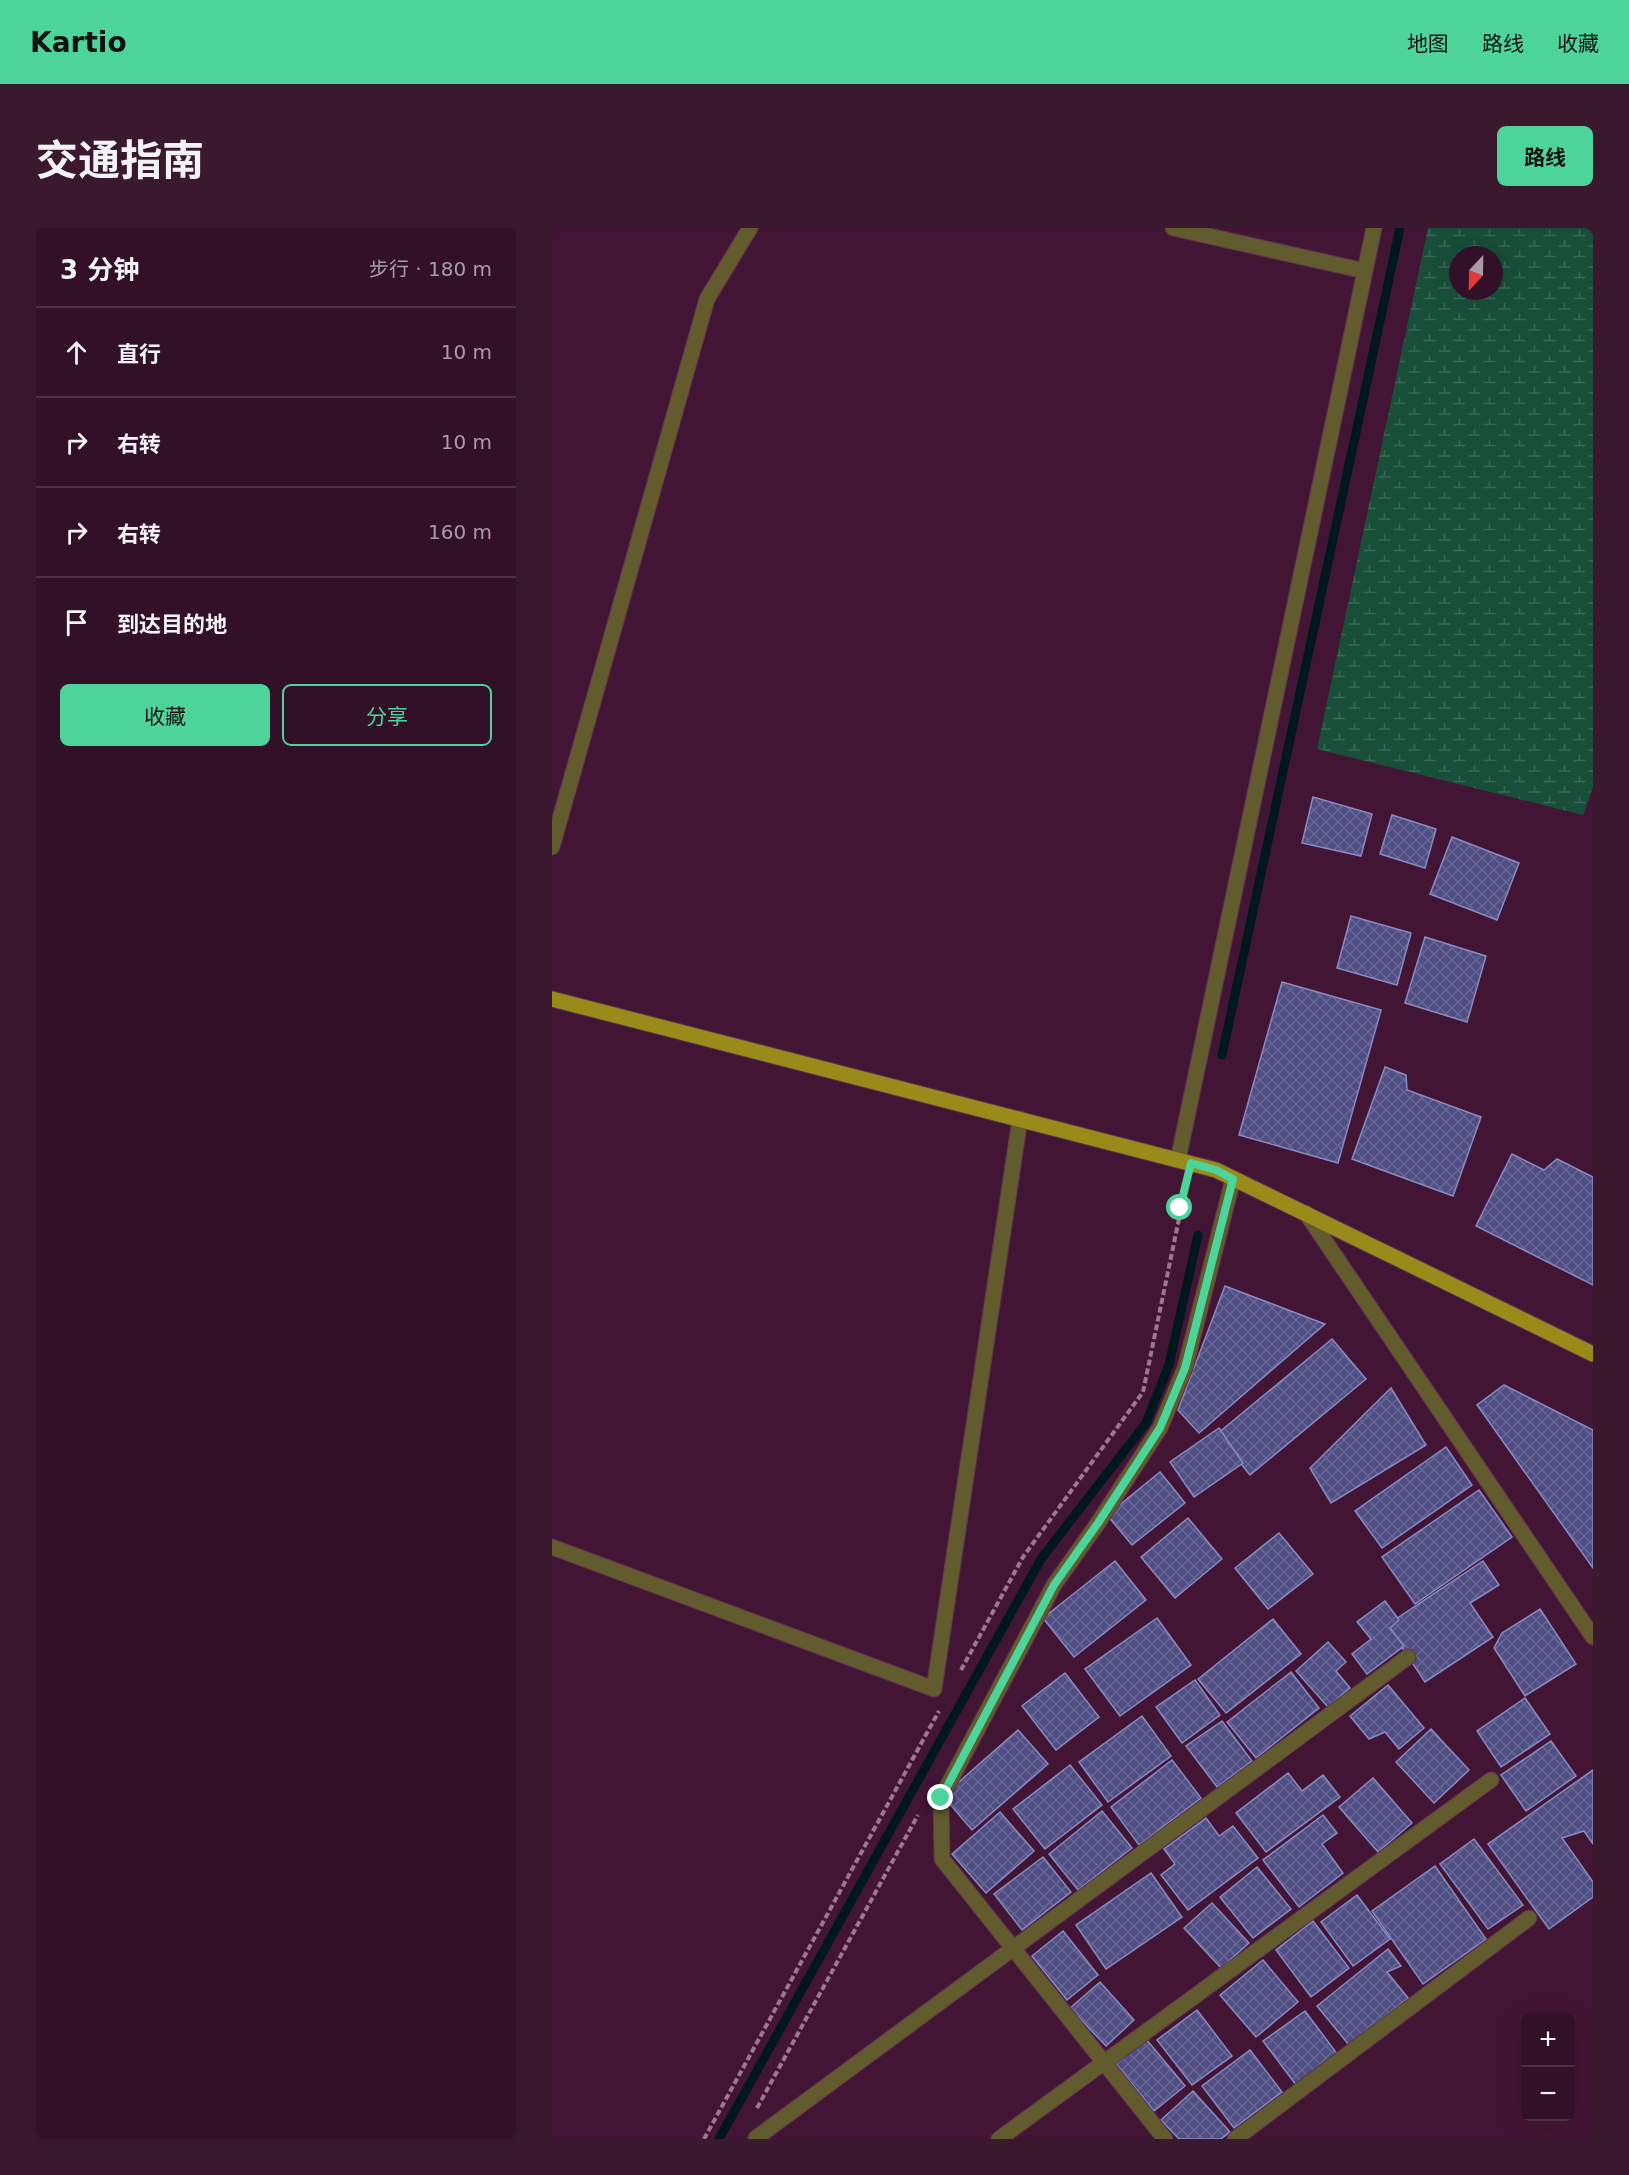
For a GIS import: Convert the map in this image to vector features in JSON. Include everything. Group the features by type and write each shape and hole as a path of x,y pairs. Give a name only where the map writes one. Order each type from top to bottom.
{"main road":[{"path":"552,999 1216,1170 1593,1354"}],"street":[{"path":"552,847 707,299 750,228"},
{"path":"1173,228 1365,271"},
{"path":"1185,1162 1374,228"},
{"path":"552,1547 934,1689 1020,1119"},
{"path":"1164,2139 942,1859 941,1798 1054,1585 1160,1428 1185,1368 1233,1179"},
{"path":"1306,1213 1593,1637"},
{"path":"756,2138 1408,1657"},
{"path":"999,2139 1491,1780"},
{"path":"1235,2139 1529,1918"}],"path":[{"path":"960,1671 1023,1557 1143,1392 1185,1162"},
{"path":"704,2139 943,1702"}],"green space":[{"path":"1428,228 1593,228 1593,787 1583,815 1317,749"}],"building":[{"path":"1313,797 1372,814 1361,856 1302,843"},
{"path":"1392,815 1436,829 1425,868 1380,854"},
{"path":"1452,837 1519,863 1497,920 1430,894"},
{"path":"1351,916 1411,933 1397,985 1337,968"},
{"path":"1425,937 1486,956 1467,1022 1405,1003"},
{"path":"1282,982 1381,1010 1338,1163 1239,1135"},
{"path":"1385,1067 1406,1075 1407,1090 1481,1117 1453,1196 1352,1159"},
{"path":"1512,1154 1544,1170 1557,1159 1593,1177 1593,1285 1476,1226"},
{"path":"1225,1286 1325,1324 1199,1433 1178,1410"},
{"path":"1332,1339 1366,1379 1250,1475 1217,1434"},
{"path":"1504,1385 1593,1430 1593,1568 1477,1405"},
{"path":"1391,1388 1426,1445 1331,1503 1310,1468"},
{"path":"1219,1428 1243,1463 1194,1497 1170,1462"},
{"path":"1446,1447 1472,1485 1382,1548 1355,1511"},
{"path":"1160,1472 1185,1503 1132,1545 1107,1515"},
{"path":"1479,1490 1512,1537 1415,1604 1382,1557"},
{"path":"1188,1518 1222,1559 1175,1598 1141,1557"},
{"path":"1279,1533 1313,1574 1268,1609 1235,1568"},
{"path":"1115,1561 1146,1600 1074,1657 1043,1618"},
{"path":"1483,1561 1499,1585 1470,1603 1493,1637 1425,1682 1387,1625"},
{"path":"1385,1601 1399,1620 1390,1628 1404,1646 1367,1674 1352,1654 1371,1639 1357,1622"},
{"path":"1540,1609 1576,1664 1525,1696 1494,1648 1502,1633"},
{"path":"1157,1618 1191,1665 1120,1716 1085,1669"},
{"path":"1273,1619 1301,1654 1226,1713 1198,1679"},
{"path":"1328,1642 1346,1662 1336,1671 1350,1688 1328,1707 1296,1671"},
{"path":"1291,1672 1319,1708 1256,1758 1227,1722"},
{"path":"1065,1673 1099,1717 1056,1750 1022,1706"},
{"path":"1195,1680 1220,1715 1182,1743 1156,1707"},
{"path":"1388,1685 1424,1728 1399,1749 1385,1732 1369,1739 1350,1716"},
{"path":"1525,1698 1550,1734 1501,1767 1477,1731"},
{"path":"1142,1716 1171,1756 1108,1802 1079,1762"},
{"path":"1222,1721 1252,1761 1217,1787 1186,1746"},
{"path":"1431,1729 1469,1770 1434,1803 1396,1762"},
{"path":"1018,1730 1048,1764 972,1830 943,1796"},
{"path":"1551,1741 1576,1776 1526,1811 1501,1775"},
{"path":"1172,1760 1201,1798 1139,1845 1111,1807"},
{"path":"1070,1765 1102,1805 1045,1849 1013,1809"},
{"path":"1593,1770 1593,1844 1584,1831 1562,1838 1593,1882 1593,1897 1549,1929 1488,1844"},
{"path":"1288,1773 1302,1791 1323,1775 1340,1797 1266,1852 1236,1813"},
{"path":"1373,1778 1412,1823 1378,1852 1339,1807"},
{"path":"1102,1811 1132,1848 1078,1890 1049,1854"},
{"path":"1000,1812 1034,1851 986,1893 952,1854"},
{"path":"1323,1815 1337,1833 1322,1844 1343,1873 1299,1907 1263,1860"},
{"path":"1206,1818 1219,1836 1233,1826 1258,1858 1188,1910 1161,1875 1175,1864 1164,1849"},
{"path":"1474,1839 1523,1905 1488,1929 1440,1864"},
{"path":"1043,1857 1071,1892 1022,1930 994,1894"},
{"path":"1435,1866 1486,1939 1423,1984 1372,1911"},
{"path":"1257,1867 1291,1909 1253,1938 1220,1897"},
{"path":"1151,1873 1182,1917 1106,1969 1076,1925"},
{"path":"1357,1895 1390,1939 1353,1966 1321,1922"},
{"path":"1212,1903 1249,1943 1221,1968 1184,1928"},
{"path":"1313,1921 1349,1968 1311,1997 1276,1950"},
{"path":"1063,1931 1098,1975 1067,2000 1032,1956"},
{"path":"1388,1949 1401,1966 1387,1972 1408,1998 1349,2045 1317,2006"},
{"path":"1263,1960 1298,2002 1256,2037 1220,1995"},
{"path":"1100,1982 1134,2020 1106,2046 1070,2008"},
{"path":"1197,2010 1232,2056 1192,2085 1157,2040"},
{"path":"1305,2011 1338,2055 1296,2085 1263,2041"},
{"path":"1146,2039 1185,2086 1154,2111 1116,2064"},
{"path":"1250,2050 1282,2092 1234,2128 1202,2086"},
{"path":"1193,2091 1230,2132 1221,2139 1179,2139 1161,2120"}],"waterway":[{"path":"1222,1055 1400,228"},
{"path":"719,2139 1041,1559 1146,1423 1169,1365 1198,1235"}],"route":[{"path":"941,1798 1054,1585 1160,1428 1185,1368 1233,1179 1216,1170 1191,1163 1180,1208"}]}
